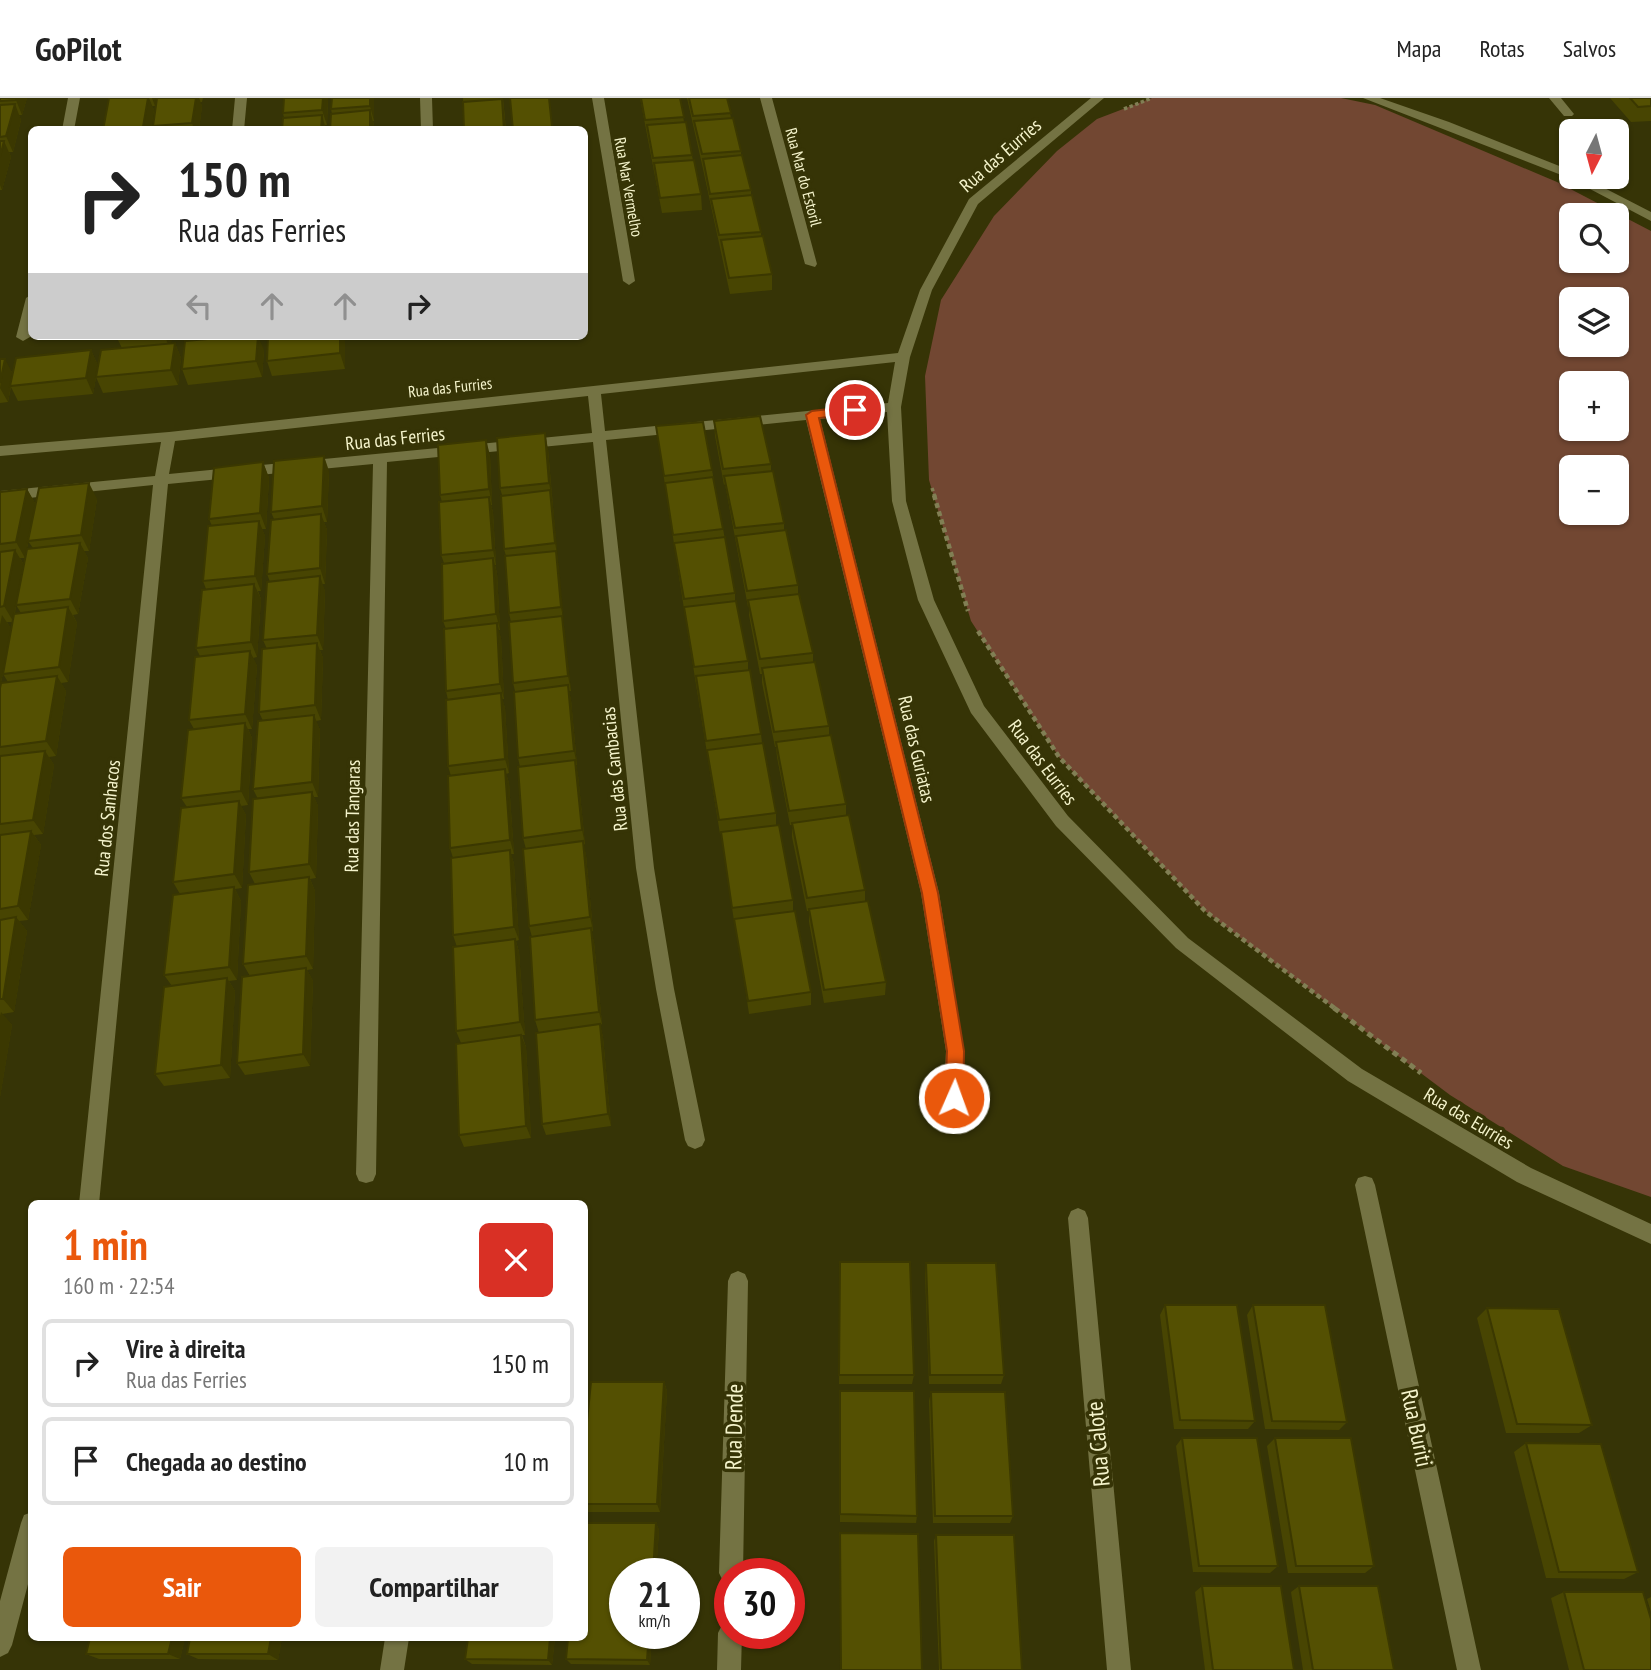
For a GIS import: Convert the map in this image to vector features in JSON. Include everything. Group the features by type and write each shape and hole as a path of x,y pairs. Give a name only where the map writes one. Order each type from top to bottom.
{"street":[{"path":"69,126 74,98"},
{"path":"238,126 241,98"},
{"path":"426,98 427,126"},
{"name":"Rua Mar Vermelho","path":"598,98 629,281"},
{"name":"Rua Mar do Estoril","path":"766,98 811,264"},
{"name":"Rua das Eurries","path":"1098,98 974,202 926,290 903,357 894,407 899,501 926,600 977,709 1062,821 1182,943 1355,1075 1524,1175 1651,1234"},
{"path":"1369,98 1445,124 1559,170"},
{"path":"1555,98 1568,114"},
{"path":"1598,189 1651,217"},
{"path":"23,337 28,315"},
{"name":"Rua das Furries","path":"0,451 169,437 903,357"},
{"name":"Rua das Cambacias","path":"594,390 645,868 665,989 695,1140"},
{"name":"Rua das Ferries","path":"0,496 894,407"},
{"name":"Rua das Guriatas","path":"812,415 930,893 955,1051 954,1098"},
{"name":"Rua dos Sanhacos","path":"89,1200 162,480 169,437"},
{"name":"Rua das Tangaras","path":"366,1174 380,460"},
{"name":"Rua Buriti","path":"1365,1185 1469,1670"},
{"name":"Rua Calote","path":"1078,1218 1119,1670"},
{"name":"Rua Dende","path":"731,1558 738,1281"},
{"path":"0,1645 28,1538"},
{"path":"392,1670 397,1641"},
{"path":"729,1670 730,1649"}],"path":[{"path":"1119,110 1152,98"},
{"path":"929,480 971,621 1059,757 1205,911 1428,1078"}],"shaded area":[{"path":"1152,98 1341,98 1375,105 1557,182 1559,189 1570,189 1597,203 1559,203 1559,273 1629,273 1629,220 1651,231 1651,1197 1563,1166 1450,1095 1205,911 1059,757 971,621 929,480 925,376 941,300 994,216 1057,151 1097,119"}],"building":[{"path":"0,98 16,98 16,100 0,101"},
{"path":"109,98 148,98 143,126 104,126"},
{"path":"157,98 196,98 192,123 153,126"},
{"path":"284,98 323,98 322,110 283,113"},
{"path":"332,98 370,98 370,106 331,109"},
{"path":"510,98 549,98 552,126 513,126"},
{"path":"641,98 680,98 684,117 645,120"},
{"path":"689,98 727,98 731,113 693,116"},
{"path":"1630,98 1651,98 1651,106 1638,107"},
{"path":"502,99 504,126 464,126 463,102"},
{"path":"15,104 6,136 0,137 0,105"},
{"path":"370,110 370,126 330,126 331,114"},
{"path":"322,115 321,126 282,126 283,118"},
{"path":"733,118 741,151 702,154 694,121"},
{"path":"686,122 692,155 653,158 647,125"},
{"path":"0,141 4,141 0,157"},
{"path":"742,155 751,190 710,194 703,159"},
{"path":"694,160 701,194 660,198 654,163"},
{"path":"752,195 761,232 719,235 711,199"},
{"path":"763,236 772,274 729,278 721,240"},
{"path":"258,340 256,361 182,369 185,341"},
{"path":"268,340 340,340 340,353 267,361"},
{"path":"175,343 171,370 96,377 101,350"},
{"path":"91,350 86,378 10,386 16,358"},
{"path":"0,359 5,359 0,383"},
{"path":"760,416 771,464 723,469 714,421"},
{"path":"703,422 712,470 664,476 656,426"},
{"path":"545,433 549,483 500,488 497,438"},
{"path":"486,440 489,489 440,495 438,445"},
{"path":"324,456 322,506 271,512 274,461"},
{"path":"263,462 260,513 209,519 214,468"},
{"path":"773,471 784,523 735,528 724,476"},
{"path":"713,477 723,529 673,535 665,483"},
{"path":"89,483 81,535 28,541 39,488"},
{"path":"27,489 16,542 0,544 0,492"},
{"path":"550,490 555,543 504,549 501,496"},
{"path":"489,497 493,550 441,555 439,502"},
{"path":"321,514 320,568 267,574 271,520"},
{"path":"259,521 255,576 203,581 208,526"},
{"path":"786,530 798,585 747,591 736,536"},
{"path":"725,537 735,593 684,599 674,543"},
{"path":"80,543 70,599 16,605 27,549"},
{"path":"15,550 4,606 0,607 0,552"},
{"path":"556,551 561,607 509,613 505,556"},
{"path":"493,558 496,614 443,621 442,564"},
{"path":"320,576 317,635 263,640 267,582"},
{"path":"254,584 251,642 196,648 202,590"},
{"path":"799,594 813,653 760,659 748,600"},
{"path":"736,601 748,661 694,667 684,607"},
{"path":"68,607 59,667 3,674 14,614"},
{"path":"562,616 568,676 513,683 509,622"},
{"path":"497,623 500,684 446,691 444,629"},
{"path":"317,643 315,705 259,712 262,649"},
{"path":"250,651 245,714 189,720 195,657"},
{"path":"815,662 829,726 774,732 762,668"},
{"path":"750,670 761,734 706,741 696,676"},
{"path":"57,676 46,741 0,747 1,683"},
{"path":"568,685 574,751 518,758 514,692"},
{"path":"501,693 505,759 448,766 446,700"},
{"path":"314,715 312,782 253,789 258,721"},
{"path":"245,723 241,791 181,798 188,730"},
{"path":"831,735 846,804 789,811 776,742"},
{"path":"763,743 776,813 719,820 707,750"},
{"path":"45,751 33,820 0,824 0,756"},
{"path":"575,760 582,830 523,838 518,767"},
{"path":"505,769 510,840 450,848 448,776"},
{"path":"312,792 309,864 249,872 253,799"},
{"path":"239,801 234,874 173,882 181,808"},
{"path":"849,815 865,890 807,898 792,823"},
{"path":"779,825 793,900 732,908 721,832"},
{"path":"31,831 18,906 0,909 0,835"},
{"path":"583,841 590,917 529,926 523,849"},
{"path":"510,850 514,927 453,935 451,858"},
{"path":"309,877 306,956 243,964 248,885"},
{"path":"234,887 229,967 164,975 173,895"},
{"path":"868,901 886,982 824,990 809,909"},
{"path":"795,911 811,992 748,1001 734,919"},
{"path":"16,917 3,999 0,999 0,920"},
{"path":"591,928 599,1012 535,1020 530,937"},
{"path":"515,939 520,1022 456,1031 453,947"},
{"path":"306,968 303,1054 237,1063 242,977"},
{"path":"227,978 221,1065 155,1074 164,987"},
{"path":"600,1024 608,1114 542,1124 536,1033"},
{"path":"521,1035 526,1126 459,1135 456,1044"},
{"path":"840,1262 910,1262 914,1375 839,1375"},
{"path":"926,1263 996,1263 1004,1375 930,1375"},
{"path":"1165,1305 1237,1305 1255,1421 1180,1420"},
{"path":"1253,1305 1325,1305 1347,1422 1272,1421"},
{"path":"1487,1308 1559,1309 1592,1425 1517,1424"},
{"path":"591,1382 664,1382 657,1504 588,1504 588,1412"},
{"path":"840,1391 914,1391 917,1516 840,1514"},
{"path":"931,1392 1005,1392 1013,1516 935,1516"},
{"path":"1182,1438 1257,1438 1278,1566 1199,1566"},
{"path":"1275,1438 1351,1438 1374,1566 1296,1566"},
{"path":"1526,1443 1601,1444 1638,1572 1559,1572"},
{"path":"588,1523 656,1523 654,1558 609,1558 609,1649 648,1649 647,1660 566,1659 568,1641 588,1641"},
{"path":"840,1533 918,1534 922,1670 841,1670"},
{"path":"936,1535 1014,1535 1022,1670 941,1670"},
{"path":"1202,1586 1281,1586 1294,1670 1213,1670"},
{"path":"1299,1586 1378,1586 1394,1670 1313,1670"},
{"path":"1564,1592 1643,1592 1651,1619 1651,1670 1584,1670"},
{"path":"89,1641 171,1641 168,1654 86,1654"},
{"path":"189,1641 270,1641 268,1654 187,1654"},
{"path":"468,1641 550,1641 548,1660 465,1659"}],"route":[{"path":"855,410 812,415 930,893 955,1051 954,1098"}]}
